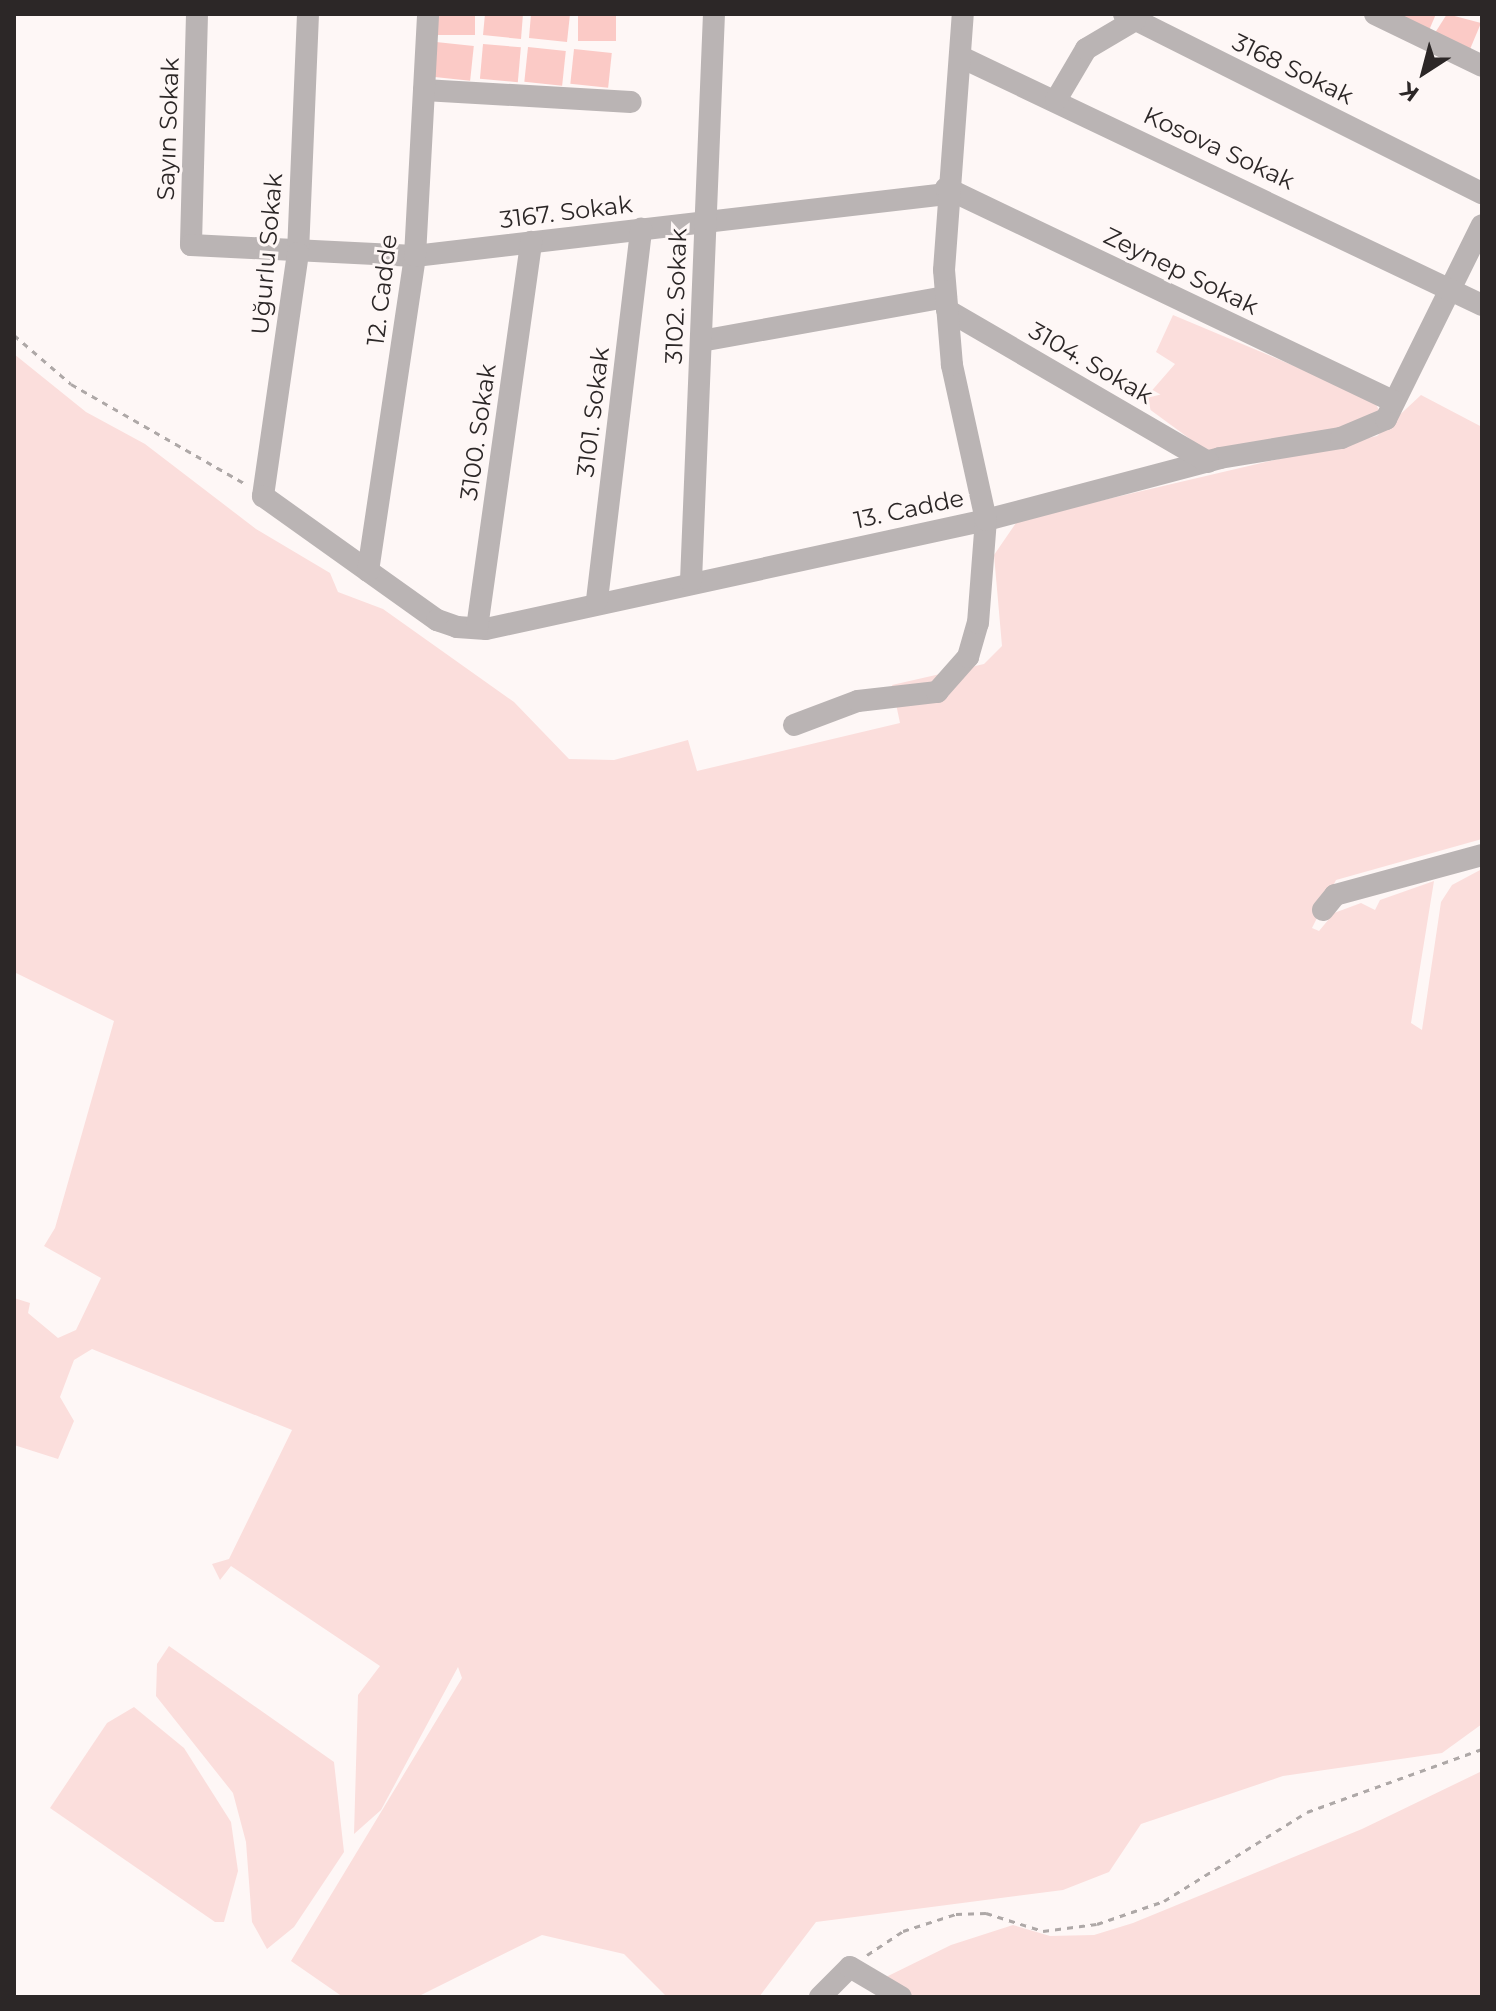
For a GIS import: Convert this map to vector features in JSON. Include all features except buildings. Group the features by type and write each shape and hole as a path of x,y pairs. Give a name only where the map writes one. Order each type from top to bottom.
{"street":[{"name":"Sayın Sokak","path":"191,245 197,14"},
{"name":"Uğurlu Sokak","path":"263,496 298,253 308,14"},
{"name":"12. Cadde","path":"368,571 415,256 428,14"},
{"name":"3102. Sokak","path":"691,581 714,14"},
{"path":"794,725 858,701 937,692 968,657 978,623 986,520 952,365 946,304 946,191 963,58 963,14"},
{"path":"1375,14 1482,66"},
{"path":"1056,100 1086,49 1130,17"},
{"name":"3168 Sokak","path":"1130,17 1482,193"},
{"name":"Kosova Sokak","path":"963,58 1452,286 1482,305"},
{"path":"424,90 631,102"},
{"name":"3167. Sokak","path":"191,245 298,253 415,256 946,191"},
{"name":"Zeynep Sokak","path":"946,191 1394,402"},
{"name":"13. Cadde","path":"263,496 437,620 477,628 597,600 986,520 1208,462 1341,438 1386,419 1482,225"},
{"name":"3101. Sokak","path":"597,600 641,229"},
{"name":"3100. Sokak","path":"477,628 531,242"},
{"path":"701,341 946,304"},
{"name":"3104. Sokak","path":"946,304 1208,462"},
{"path":"1323,910 1335,895 1482,855"},
{"path":"820,1997 850,1967 901,1997"}],"path":[{"path":"14,335 71,384 263,496"},
{"path":"850,1967 903,1931 956,1914 986,1913 1043,1931 1097,1924 1164,1901 1307,1812 1482,1749"}],"shaded area":[{"path":"1173,315 1373,399 1379,410 1338,434 1216,458 1141,403 1175,364 1156,352"},
{"path":"14,354 86,412 145,444 256,529 330,573 338,592 383,609 514,702 569,759 614,760 688,740 697,771 900,723 892,685 984,664 1002,646 994,555 1018,520 1377,436 1421,395 1482,427 1482,839 1336,880 1312,928 1319,931 1334,913 1361,903 1375,910 1380,900 1434,881 1411,1023 1422,1030 1441,902 1452,885 1482,869 1482,1724 1442,1753 1283,1776 1141,1824 1109,1872 1063,1890 816,1922 759,1997 667,1997 624,1954 542,1935 417,1997 343,1997 291,1961 462,1678 458,1667 381,1810 354,1834 358,1695 380,1666 231,1566 220,1580 212,1564 229,1559 292,1430 92,1349 74,1360 60,1397 74,1421 58,1459 14,1445 14,1298 30,1303 28,1313 58,1338 76,1330 101,1278 44,1246 55,1228 114,1021 14,972"},
{"path":"169,1646 334,1762 344,1852 294,1927 267,1949 252,1922 246,1842 233,1793 156,1696 157,1664"},
{"path":"134,1707 184,1748 231,1822 238,1871 224,1922 215,1922 50,1808 107,1723"},
{"path":"1482,1771 1482,1997 914,1997 884,1978 951,1945 1013,1925 1050,1936 1094,1935 1133,1923 1362,1829"}]}
